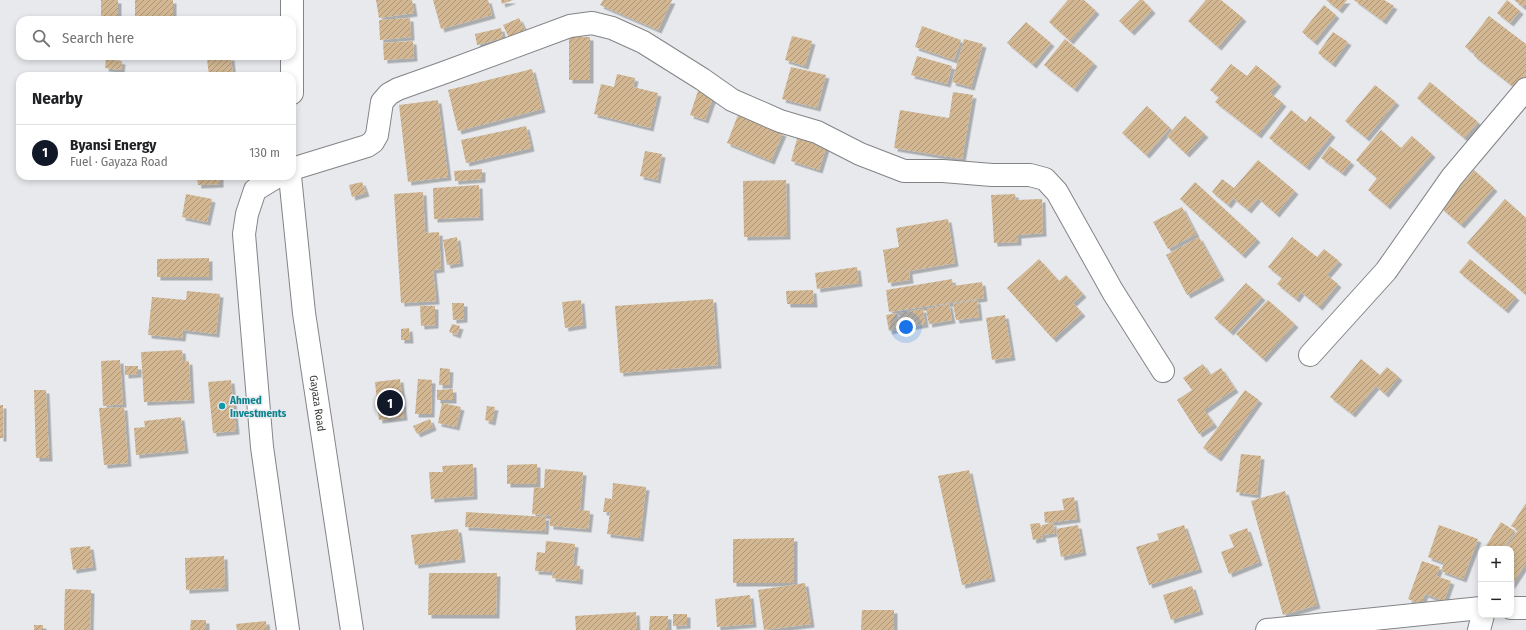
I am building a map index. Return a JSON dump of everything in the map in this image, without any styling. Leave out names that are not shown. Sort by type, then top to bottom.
[{"type":"street","points":[[292,0],[292,16]]},
{"type":"street","points":[[296,168],[367,146],[373,142],[377,135],[382,102],[389,94],[398,89],[570,26],[592,23],[612,28],[643,42],[702,79],[732,100],[780,121],[817,132],[860,154],[904,171],[943,171],[992,175],[1030,175],[1045,179],[1057,192],[1113,292],[1163,371]]},
{"type":"street","points":[[293,60],[293,72]]},
{"type":"street","points":[[1310,355],[1386,271],[1452,177],[1526,89]]},
{"type":"street","points":[[271,180],[255,190],[246,214],[244,234],[262,447],[288,630]]},
{"type":"street","name":"Gayaza Road","points":[[290,180],[304,313],[352,630]]},
{"type":"street","points":[[1268,630],[1305,628],[1478,608]]},
{"type":"street","points":[[1514,608],[1526,608]]},
{"type":"street","points":[[1479,630],[1482,618]]},
{"type":"building","points":[[101,0],[118,0],[118,16],[101,16]]},
{"type":"building","points":[[135,0],[173,0],[173,16],[135,16]]},
{"type":"building","points":[[376,0],[412,0],[414,13],[379,18]]},
{"type":"building","points":[[433,0],[488,0],[492,15],[441,29]]},
{"type":"building","points":[[501,0],[513,0],[502,4]]},
{"type":"building","points":[[603,0],[672,0],[658,30],[600,5]]},
{"type":"building","points":[[1068,0],[1084,0],[1096,11],[1070,41],[1049,22]]},
{"type":"building","points":[[1140,0],[1143,0],[1152,10],[1131,32],[1119,21]]},
{"type":"building","points":[[1206,0],[1221,0],[1243,18],[1218,47],[1188,21]]},
{"type":"building","points":[[1326,0],[1347,0],[1339,10]]},
{"type":"building","points":[[1354,0],[1384,0],[1394,6],[1383,21]]},
{"type":"building","points":[[1507,0],[1520,11],[1510,23],[1497,13]]},
{"type":"building","points":[[1514,0],[1526,0],[1526,3],[1523,7]]},
{"type":"building","points":[[1324,5],[1336,15],[1314,42],[1302,32]]},
{"type":"building","points":[[1489,16],[1526,44],[1526,74],[1515,88],[1474,56],[1475,54],[1465,47]]},
{"type":"building","points":[[410,18],[411,37],[380,40],[379,20]]},
{"type":"building","points":[[519,18],[525,30],[509,38],[503,25]]},
{"type":"building","points":[[1026,22],[1051,43],[1033,65],[1007,43]]},
{"type":"building","points":[[922,26],[961,40],[954,60],[915,47]]},
{"type":"building","points":[[501,28],[503,38],[477,45],[475,34]]},
{"type":"building","points":[[1333,32],[1348,42],[1332,64],[1318,53]]},
{"type":"building","points":[[792,36],[812,41],[805,66],[785,60]]},
{"type":"building","points":[[569,37],[590,37],[590,80],[569,80]]},
{"type":"building","points":[[964,39],[983,44],[971,87],[952,82]]},
{"type":"building","points":[[1065,39],[1094,63],[1074,89],[1044,65]]},
{"type":"building","points":[[413,41],[414,58],[384,60],[383,43]]},
{"type":"building","points":[[917,56],[952,66],[947,84],[911,75]]},
{"type":"building","points":[[106,60],[122,61],[121,70],[105,68]]},
{"type":"building","points":[[207,60],[231,60],[233,72],[209,72]]},
{"type":"building","points":[[1231,64],[1247,76],[1256,65],[1278,83],[1270,93],[1283,103],[1258,135],[1215,102],[1219,97],[1210,90]]},
{"type":"building","points":[[791,67],[826,75],[817,108],[782,99]]},
{"type":"building","points":[[532,69],[542,109],[458,131],[448,90]]},
{"type":"building","points":[[617,74],[635,78],[633,87],[658,93],[650,128],[594,114],[601,84],[614,87]]},
{"type":"building","points":[[1430,82],[1478,122],[1464,138],[1417,98]]},
{"type":"building","points":[[1375,85],[1396,102],[1366,138],[1345,121]]},
{"type":"building","points":[[698,91],[713,97],[705,120],[690,115]]},
{"type":"building","points":[[953,92],[973,95],[962,159],[894,148],[900,110],[949,118]]},
{"type":"building","points":[[438,100],[448,177],[408,182],[399,105]]},
{"type":"building","points":[[1147,106],[1170,128],[1146,155],[1122,133]]},
{"type":"building","points":[[1291,110],[1306,122],[1310,116],[1332,134],[1306,167],[1269,138]]},
{"type":"building","points":[[738,115],[783,133],[771,161],[727,143]]},
{"type":"building","points":[[1185,116],[1205,134],[1186,154],[1167,136]]},
{"type":"building","points":[[526,126],[531,148],[466,163],[461,140]]},
{"type":"building","points":[[1381,130],[1401,148],[1412,136],[1432,154],[1387,206],[1368,190],[1377,178],[1356,160]]},
{"type":"building","points":[[798,135],[827,144],[819,170],[791,161]]},
{"type":"building","points":[[1330,146],[1351,162],[1342,173],[1321,158]]},
{"type":"building","points":[[645,151],[662,154],[657,180],[640,176]]},
{"type":"building","points":[[1258,160],[1295,191],[1276,214],[1258,198],[1248,210],[1233,198],[1228,205],[1212,192],[1222,179],[1234,188]]},
{"type":"building","points":[[482,169],[482,179],[455,181],[454,171]]},
{"type":"building","points":[[1474,170],[1494,188],[1461,225],[1441,208]]},
{"type":"building","points":[[197,180],[220,180],[220,184],[198,185]]},
{"type":"building","points":[[786,180],[787,236],[744,237],[743,181]]},
{"type":"building","points":[[362,182],[366,193],[352,197],[349,185]]},
{"type":"building","points":[[1195,182],[1257,239],[1242,255],[1180,199]]},
{"type":"building","points":[[479,185],[480,217],[434,219],[433,188]]},
{"type":"building","points":[[423,192],[425,233],[439,232],[441,269],[433,270],[436,301],[401,303],[394,194]]},
{"type":"building","points":[[186,194],[212,199],[207,222],[182,217]]},
{"type":"building","points":[[1015,194],[1016,200],[1042,199],[1043,233],[1018,235],[1018,242],[994,243],[991,195]]},
{"type":"building","points":[[1505,199],[1526,218],[1526,295],[1467,243]]},
{"type":"building","points":[[1182,207],[1196,234],[1168,249],[1153,222]]},
{"type":"building","points":[[948,219],[955,263],[909,271],[910,280],[888,283],[883,250],[899,247],[896,228]]},
{"type":"building","points":[[457,237],[460,263],[447,265],[443,240]]},
{"type":"building","points":[[1199,237],[1221,277],[1187,295],[1166,255]]},
{"type":"building","points":[[1292,237],[1317,257],[1324,249],[1339,261],[1327,275],[1338,284],[1319,307],[1301,292],[1296,299],[1277,284],[1282,278],[1268,267]]},
{"type":"building","points":[[209,258],[209,277],[157,277],[157,259]]},
{"type":"building","points":[[1039,259],[1059,281],[1066,275],[1083,294],[1073,303],[1082,313],[1053,339],[1007,288]]},
{"type":"building","points":[[1470,259],[1516,297],[1505,310],[1459,272]]},
{"type":"building","points":[[857,267],[859,283],[817,289],[815,273]]},
{"type":"building","points":[[952,279],[953,286],[982,282],[984,298],[889,312],[886,290]]},
{"type":"building","points":[[1246,283],[1262,297],[1230,332],[1214,318]]},
{"type":"building","points":[[813,290],[814,304],[787,304],[786,291]]},
{"type":"building","points":[[187,291],[220,294],[216,334],[183,330],[182,338],[148,335],[152,297],[186,300]]},
{"type":"building","points":[[713,299],[718,365],[620,373],[615,306]]},
{"type":"building","points":[[581,300],[583,325],[565,328],[562,302]]},
{"type":"building","points":[[977,300],[979,317],[956,320],[953,304]]},
{"type":"building","points":[[1268,300],[1295,324],[1263,359],[1236,334]]},
{"type":"building","points":[[452,303],[464,303],[464,319],[453,320]]},
{"type":"building","points":[[949,304],[952,320],[929,324],[926,309]]},
{"type":"building","points":[[420,306],[435,306],[435,325],[421,326]]},
{"type":"building","points":[[923,309],[925,324],[902,328],[899,313]]},
{"type":"building","points":[[897,313],[901,328],[889,331],[886,315]]},
{"type":"building","points":[[1005,315],[1012,357],[992,360],[986,318]]},
{"type":"building","points":[[452,324],[460,326],[457,335],[449,332]]},
{"type":"building","points":[[409,328],[410,340],[401,340],[401,329]]},
{"type":"building","points":[[182,350],[183,362],[189,361],[191,400],[144,402],[141,352]]},
{"type":"building","points":[[1361,359],[1380,375],[1387,367],[1399,377],[1385,394],[1376,386],[1352,414],[1330,397]]},
{"type":"building","points":[[120,360],[123,404],[103,406],[101,361]]},
{"type":"building","points":[[1203,364],[1210,375],[1221,368],[1235,389],[1204,410],[1214,424],[1199,434],[1177,400],[1192,390],[1183,378]]},
{"type":"building","points":[[125,366],[138,366],[138,374],[125,375]]},
{"type":"building","points":[[440,368],[450,369],[449,385],[439,385]]},
{"type":"building","points":[[400,379],[404,417],[379,420],[375,382]]},
{"type":"building","points":[[418,379],[432,380],[431,414],[415,414]]},
{"type":"building","name":"Ahmed Investments","points":[[231,380],[236,431],[213,433],[208,382]]},
{"type":"building","points":[[453,389],[453,400],[437,400],[437,390]]},
{"type":"building","points":[[34,390],[46,390],[49,458],[36,458]]},
{"type":"building","points":[[1245,390],[1259,400],[1218,458],[1203,448]]},
{"type":"building","points":[[442,403],[461,407],[456,427],[438,423]]},
{"type":"building","points":[[0,405],[3,405],[3,438],[0,438]]},
{"type":"building","points":[[487,406],[495,407],[492,422],[485,420]]},
{"type":"building","points":[[124,407],[128,463],[104,465],[99,408]]},
{"type":"building","points":[[181,417],[185,450],[136,455],[134,428],[145,427],[144,421]]},
{"type":"building","points":[[430,419],[433,427],[417,434],[413,426]]},
{"type":"building","points":[[1241,454],[1261,456],[1257,495],[1236,492]]},
{"type":"building","points":[[473,464],[474,496],[431,499],[429,472],[443,472],[442,466]]},
{"type":"building","points":[[537,464],[537,484],[507,484],[507,465]]},
{"type":"building","points":[[545,469],[583,472],[580,510],[590,511],[588,529],[550,526],[550,516],[532,514],[534,487],[544,488]]},
{"type":"building","points":[[969,470],[992,578],[962,585],[938,476]]},
{"type":"building","points":[[613,483],[646,487],[640,538],[607,534],[610,512],[603,512],[605,498],[612,499]]},
{"type":"building","points":[[1285,491],[1317,605],[1283,615],[1251,501]]},
{"type":"building","points":[[1074,497],[1077,519],[1045,523],[1044,512],[1064,510],[1062,499]]},
{"type":"building","points":[[1526,503],[1526,563],[1514,581],[1514,546],[1507,546],[1518,530],[1511,526]]},
{"type":"building","points":[[466,512],[546,517],[545,531],[465,527]]},
{"type":"building","points":[[1501,522],[1515,531],[1505,546],[1486,546]]},
{"type":"building","points":[[1040,523],[1042,533],[1042,525],[1053,523],[1055,533],[1042,535],[1043,538],[1033,540],[1030,524]]},
{"type":"building","points":[[1078,525],[1083,552],[1061,557],[1056,529]]},
{"type":"building","points":[[1184,525],[1199,569],[1149,585],[1136,547],[1159,540],[1157,534]]},
{"type":"building","points":[[1439,525],[1478,539],[1463,579],[1441,571],[1444,563],[1428,557]]},
{"type":"building","points":[[1247,528],[1259,562],[1229,574],[1221,552],[1234,547],[1229,535]]},
{"type":"building","points":[[458,529],[462,559],[415,565],[411,535]]},
{"type":"building","points":[[794,538],[794,583],[733,583],[733,539]]},
{"type":"building","points":[[546,541],[575,544],[573,565],[580,566],[579,581],[552,578],[553,572],[535,571],[537,552],[545,553]]},
{"type":"building","points":[[90,546],[93,567],[73,570],[70,548]]},
{"type":"building","points":[[224,556],[225,588],[186,590],[185,558]]},
{"type":"building","points":[[1422,561],[1440,567],[1436,576],[1451,581],[1444,601],[1425,594],[1421,604],[1408,599]]},
{"type":"building","points":[[429,573],[497,573],[496,615],[428,615]]},
{"type":"building","points":[[805,583],[811,624],[764,630],[758,590]]},
{"type":"building","points":[[1192,586],[1200,611],[1171,620],[1163,595]]},
{"type":"building","points":[[65,589],[91,590],[90,630],[64,630]]},
{"type":"building","points":[[750,595],[753,624],[717,627],[715,599]]},
{"type":"building","points":[[862,610],[894,610],[894,630],[861,630]]},
{"type":"building","points":[[636,612],[637,630],[576,630],[575,616]]},
{"type":"building","points":[[673,614],[687,614],[687,625],[673,626]]},
{"type":"building","points":[[650,616],[668,616],[668,630],[649,630]]},
{"type":"building","points":[[191,620],[206,620],[206,630],[190,630]]},
{"type":"building","points":[[266,621],[267,630],[237,630],[236,624]]},
{"type":"building","points":[[34,625],[43,625],[43,630],[34,630]]},
{"type":"place","name":"Byansi Energy","points":[[390,403]]},
{"type":"place","name":"Ahmed Investments","points":[[222,406]]}]
